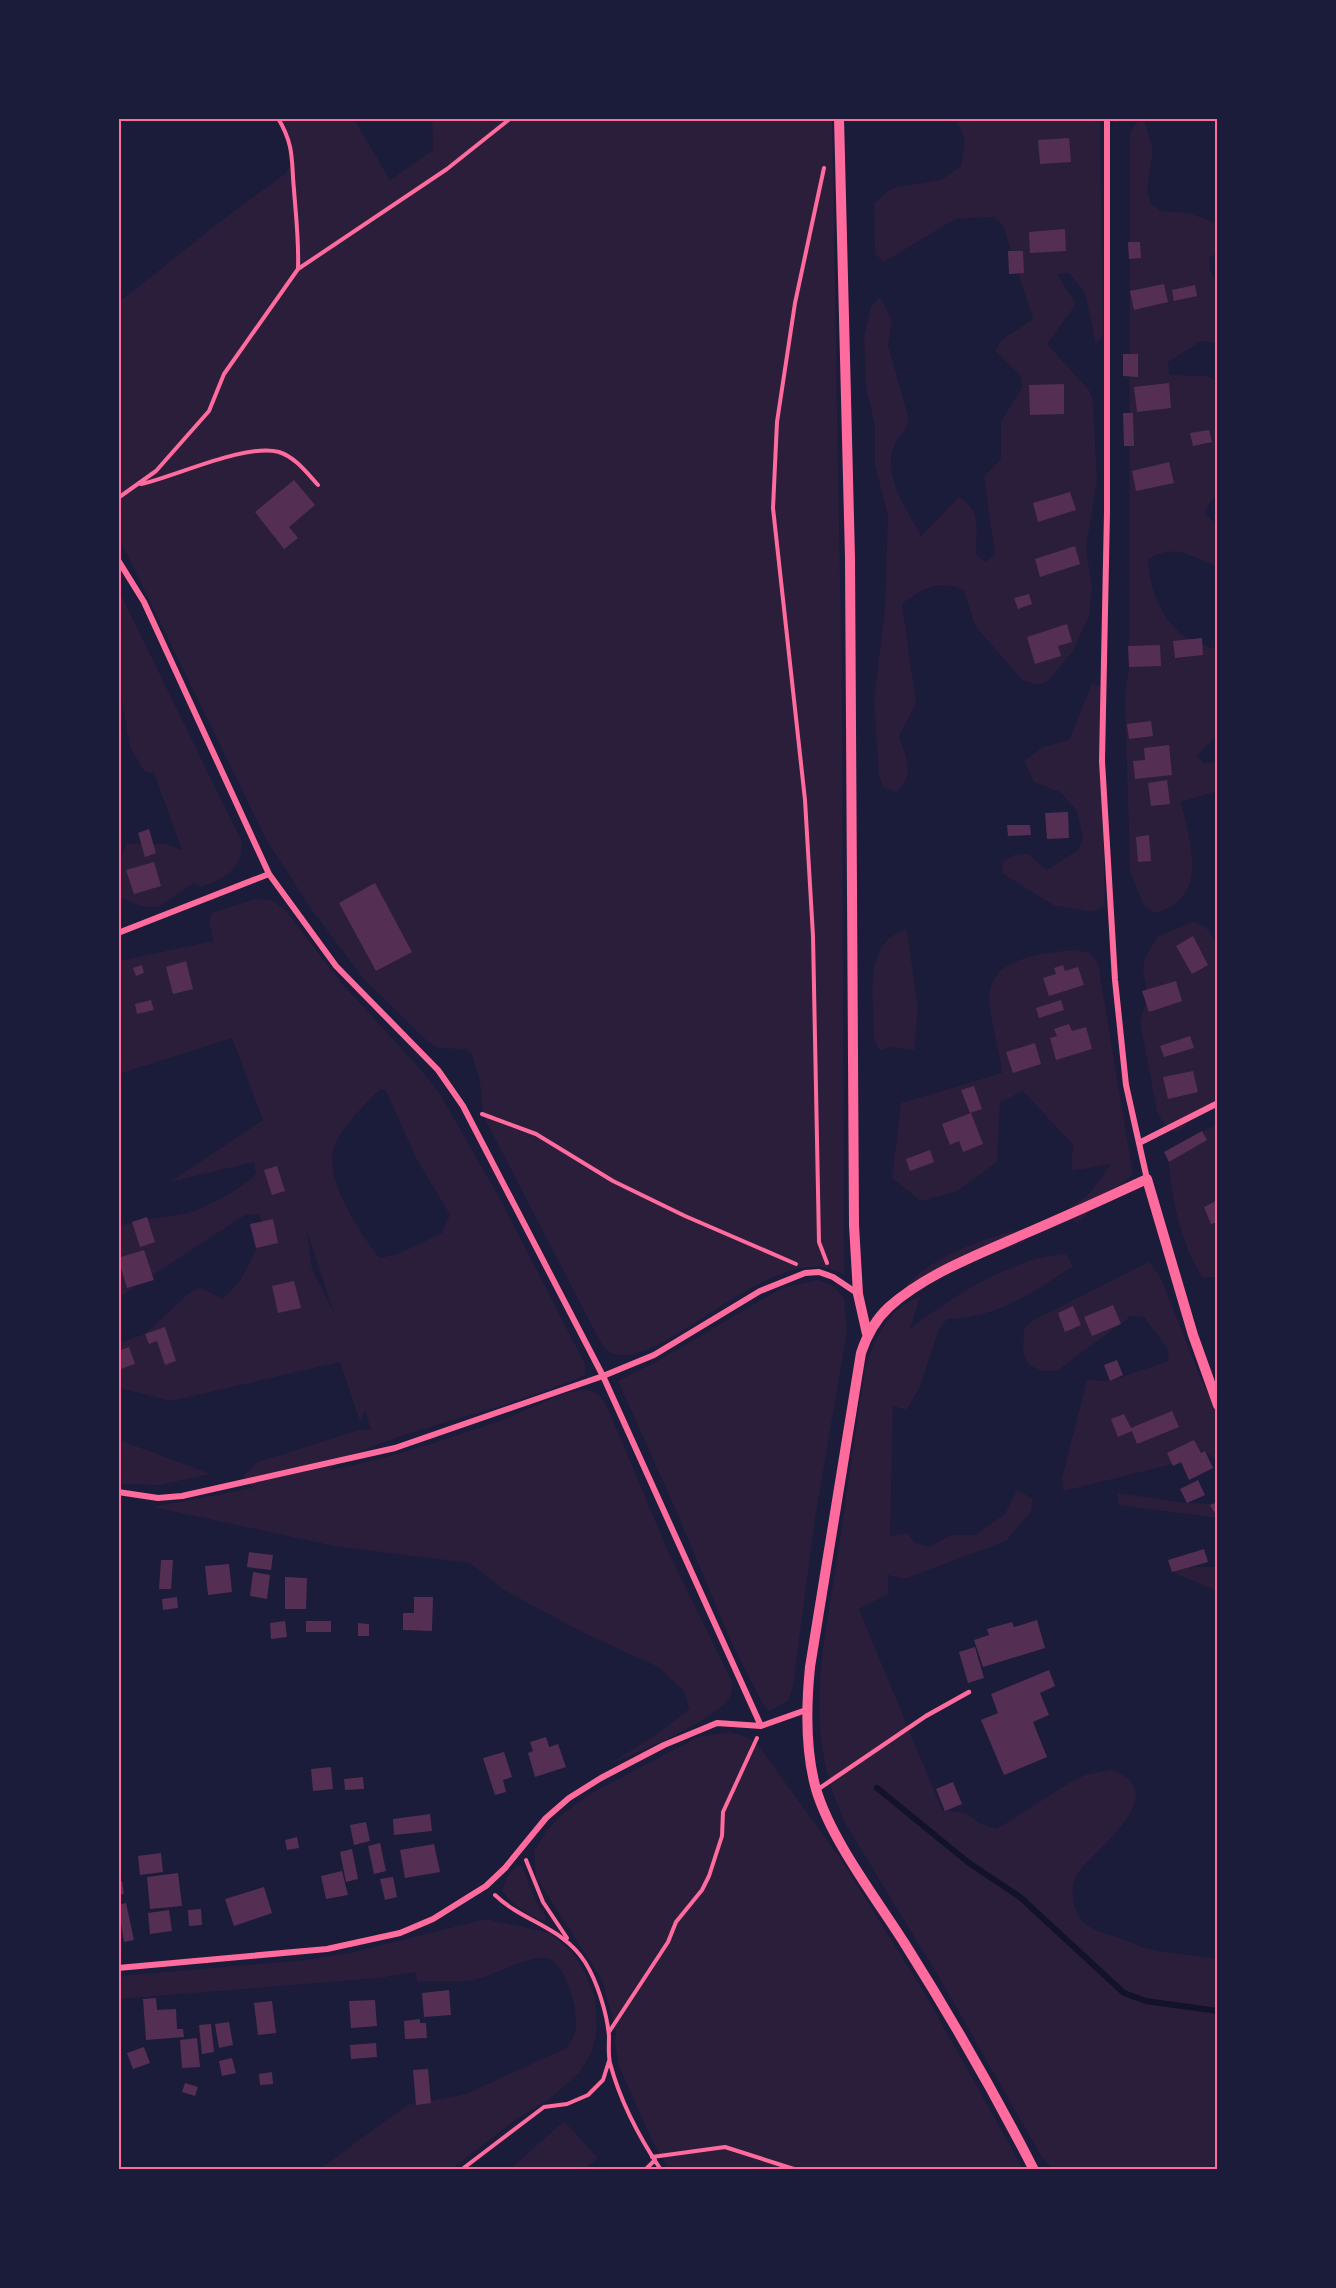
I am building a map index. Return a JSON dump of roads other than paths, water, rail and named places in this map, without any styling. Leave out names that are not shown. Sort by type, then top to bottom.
[{"type":"street","points":[[838,118],[850,558],[854,1225],[858,1294],[867,1334]]},
{"type":"street","points":[[1107,118],[1107,477],[1102,761],[1114,980],[1126,1085],[1147,1179],[1207,1380],[1218,1405]]},
{"type":"street","points":[[118,560],[144,602],[269,874],[336,966],[431,1062],[463,1106],[603,1376],[761,1726]]},
{"type":"street","points":[[118,933],[269,874]]},
{"type":"street","points":[[1139,1143],[1218,1103]]},
{"type":"street","points":[[1034,2169],[957,2027],[835,1833],[816,1790],[810,1761],[806,1710],[815,1621],[856,1374],[867,1334],[888,1308],[933,1277],[1147,1179]]},
{"type":"street","points":[[118,1492],[158,1498],[182,1496],[395,1448],[603,1376],[654,1355],[760,1291],[805,1273],[819,1272],[832,1277],[858,1294]]},
{"type":"street","points":[[118,1968],[257,1957],[365,1942],[400,1933],[433,1919],[486,1886],[546,1818],[569,1798],[664,1745],[717,1723],[761,1726],[806,1710]]},
{"type":"lane","points":[[816,1790],[926,1716],[969,1692]]},
{"type":"waterway","points":[[877,1788],[969,1863],[1020,1897],[1124,1993],[1146,2001],[1218,2011]]}]
